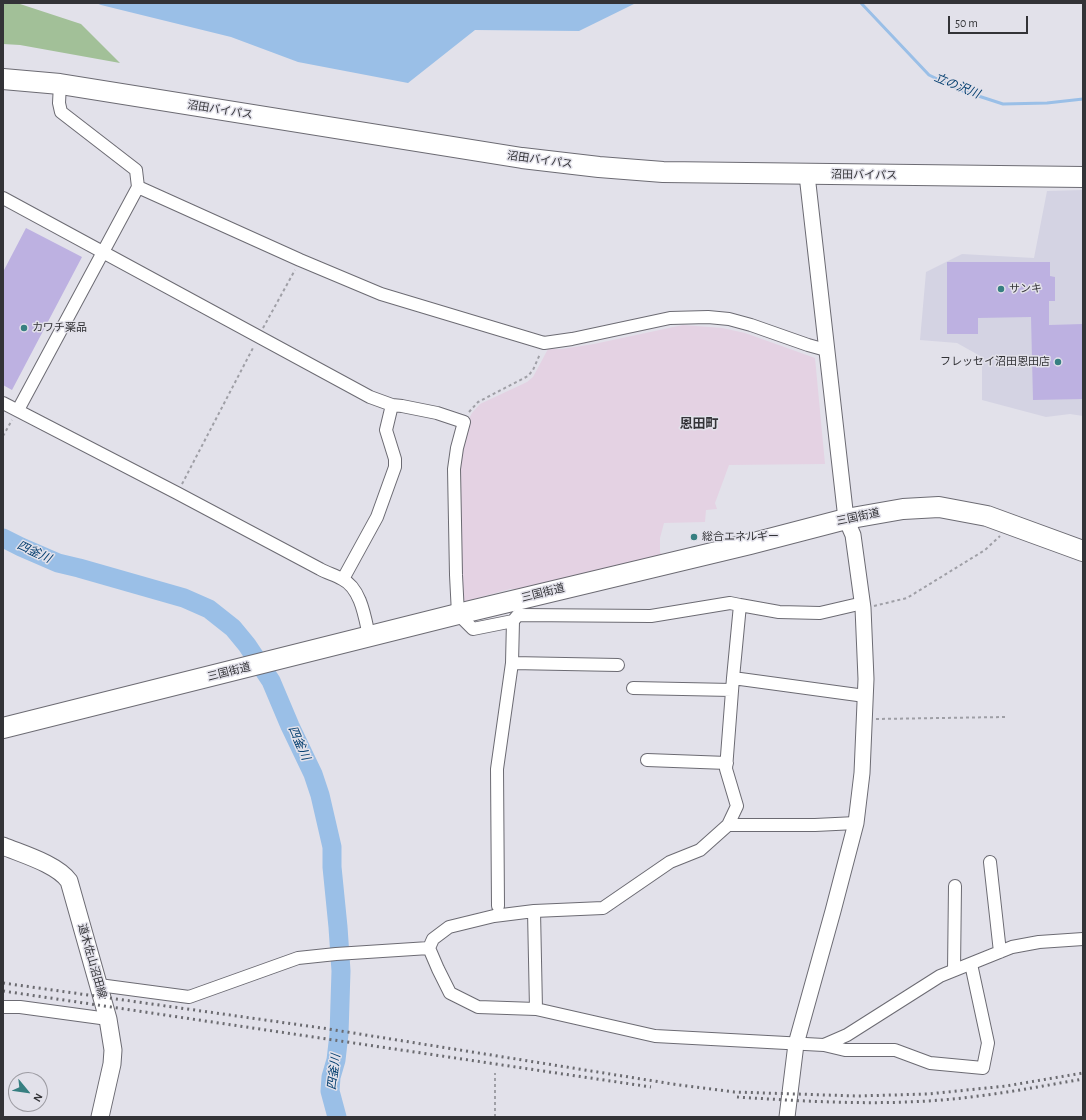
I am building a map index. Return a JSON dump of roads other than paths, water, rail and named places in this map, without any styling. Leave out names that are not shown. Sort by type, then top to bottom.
[{"type":"highway","name":"沼田バイパス","points":[[3,79],[60,84],[522,158],[592,166],[663,172],[807,175],[1083,176]]},
{"type":"highway","name":"三国街道","points":[[3,728],[458,614],[743,546],[846,519],[903,509],[924,507],[947,508],[987,516],[1083,551]]},
{"type":"main road","name":"道木佐山沼田線","points":[[3,846],[54,868],[64,874],[69,881],[108,1019],[113,1050],[112,1064],[100,1117]]},
{"type":"street","points":[[18,410],[138,187],[136,170],[61,112],[60,84]]},
{"type":"street","points":[[787,1117],[796,1044],[856,823],[862,773],[866,679],[863,606],[853,535],[846,519],[807,175]]},
{"type":"street","points":[[138,187],[300,260],[381,294],[544,343],[572,339],[670,318],[708,317],[751,325],[826,350]]},
{"type":"street","points":[[3,198],[370,397],[392,406],[402,406],[437,413],[464,422],[457,448],[454,469],[458,614],[473,629],[513,621]]},
{"type":"street","points":[[3,403],[320,569],[343,579],[351,585],[360,601],[369,636]]},
{"type":"street","points":[[343,579],[377,517],[395,467],[395,459],[386,430],[392,406]]},
{"type":"street","points":[[498,906],[497,769],[512,663],[513,621],[518,615],[651,616],[730,603],[779,612],[820,613],[863,606]]},
{"type":"street","points":[[740,605],[726,769],[737,806],[728,825],[700,850],[670,862],[603,908],[534,911],[494,916],[448,927],[433,939],[429,948],[450,993],[478,1008],[536,1009],[655,1036],[824,1045],[845,1050],[895,1050],[930,1063],[983,1068],[988,1043],[971,964]]},
{"type":"street","points":[[512,663],[618,665]]},
{"type":"street","points":[[633,688],[733,684],[865,696]]},
{"type":"street","points":[[647,760],[727,763]]},
{"type":"street","points":[[728,825],[814,825],[856,823]]},
{"type":"street","points":[[990,862],[1000,952]]},
{"type":"street","points":[[954,886],[954,970]]},
{"type":"street","points":[[534,911],[536,1009]]},
{"type":"street","points":[[824,1045],[847,1035],[940,976],[954,970],[1012,947],[1039,942],[1083,939]]},
{"type":"street","points":[[99,985],[189,997],[298,958],[429,948]]},
{"type":"street","points":[[3,1007],[20,1007],[108,1019]]},
{"type":"water","points":[[96,3],[636,3],[579,31],[475,30],[408,83],[298,62],[231,37]]},
{"type":"waterway","name":"立の沢川","points":[[861,3],[929,75],[960,90],[1003,104],[1047,103],[1083,99]]},
{"type":"waterway","name":"四釜川","points":[[3,538],[58,563],[184,598],[209,609],[233,628],[247,645],[271,681],[290,726],[313,774],[320,795],[332,847],[332,867],[341,971],[339,1034],[330,1091],[337,1117]]},
{"type":"railway","points":[[3,983],[322,1028],[679,1085],[734,1092],[857,1096],[928,1094],[1006,1086],[1083,1073]]},
{"type":"railway","points":[[3,991],[651,1087]]},
{"type":"railway","points":[[737,1097],[856,1103],[947,1100],[1083,1079]]},
{"type":"place","name":"サンキ","points":[[1001,289]]},
{"type":"place","name":"カワチ薬品","points":[[24,328]]},
{"type":"place","name":"フレッセイ沼田恩田店","points":[[1058,362]]},
{"type":"place","name":"総合エネルギー","points":[[694,537]]},
{"type":"district","name":"恩田町","points":[[699,424]]}]
